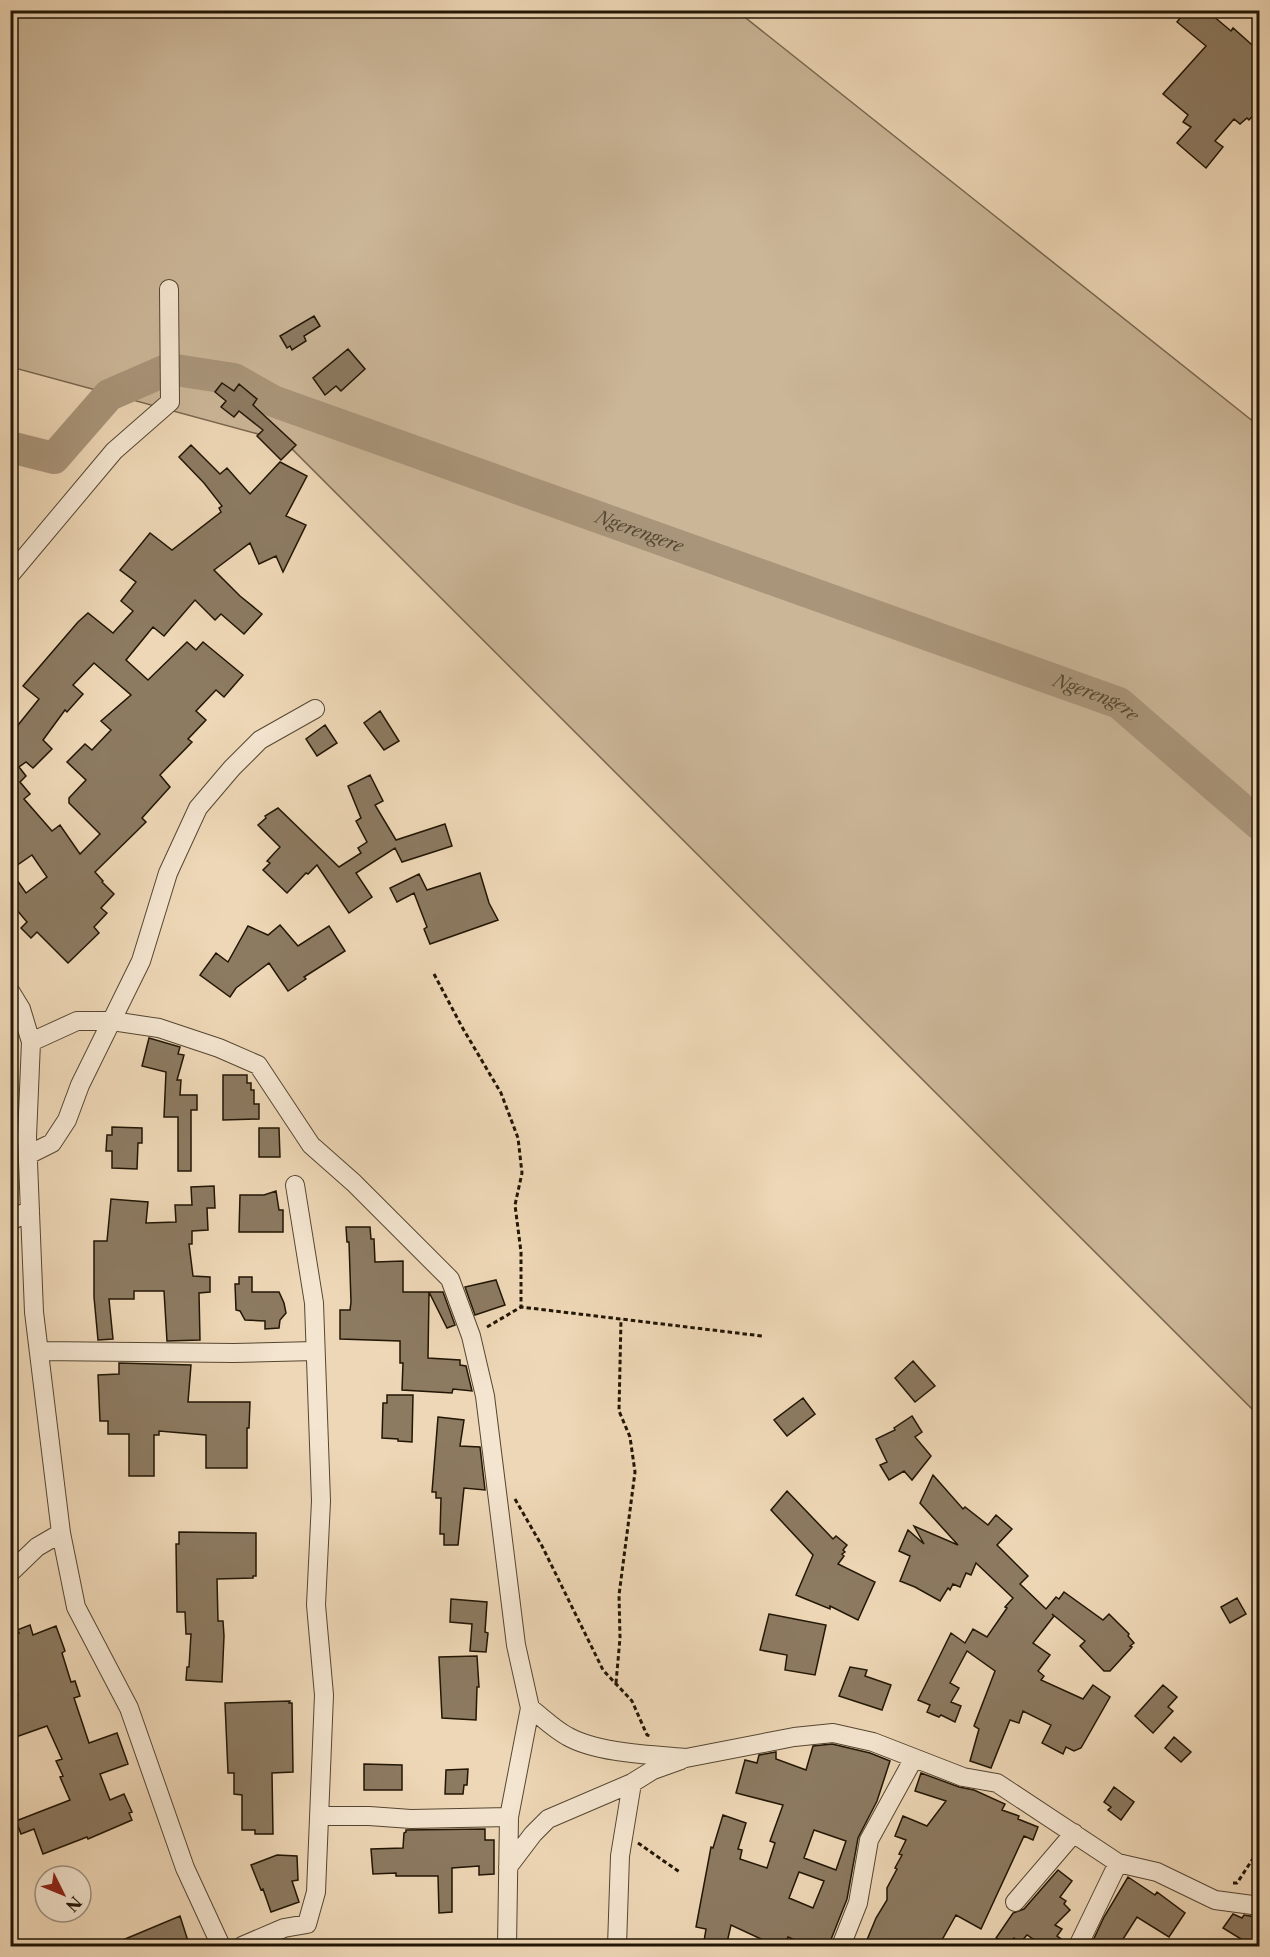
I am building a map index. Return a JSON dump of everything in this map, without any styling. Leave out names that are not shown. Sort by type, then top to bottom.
[{"type":"street","points":[[12,574],[114,451],[170,402],[169,289]]},
{"type":"street","points":[[22,1143],[52,1143],[61,1132],[80,1085],[141,961],[168,873],[198,808],[232,768],[260,740],[315,710]]},
{"type":"street","points":[[10,991],[21,1009],[31,1041],[22,1143],[30,1209],[34,1312],[61,1533],[76,1607],[129,1708],[185,1868],[221,1947]]},
{"type":"street","points":[[31,1041],[77,1021],[112,1021],[159,1028],[219,1048],[258,1065],[311,1145],[354,1183],[450,1279],[471,1336],[486,1396],[516,1645],[530,1708],[509,1817],[507,1947]]},
{"type":"street","points":[[242,1947],[284,1928],[308,1924],[316,1893],[324,1695],[316,1605],[321,1501],[314,1303],[295,1185]]},
{"type":"street","points":[[10,1222],[30,1209]]},
{"type":"street","points":[[39,1351],[234,1353],[315,1351]]},
{"type":"street","points":[[10,1573],[37,1547],[61,1533]]},
{"type":"street","points":[[530,1708],[568,1737],[607,1750],[686,1758]]},
{"type":"street","points":[[508,1867],[533,1834],[548,1819],[632,1783],[653,1770],[686,1758],[832,1732],[873,1742],[963,1777],[997,1783],[1118,1863],[1157,1872],[1215,1900],[1260,1906]]},
{"type":"street","points":[[841,1947],[858,1904],[869,1840],[914,1758]]},
{"type":"street","points":[[617,1947],[620,1856],[632,1783]]},
{"type":"street","points":[[319,1816],[411,1819],[509,1817]]},
{"type":"street","points":[[1015,1902],[1074,1833]]},
{"type":"street","points":[[1078,1947],[1118,1863]]},
{"type":"path","points":[[434,974],[501,1093],[518,1138],[522,1173],[515,1206],[520,1252],[521,1307]]},
{"type":"path","points":[[471,1336],[521,1307],[762,1336]]},
{"type":"path","points":[[616,1683],[620,1638],[619,1595],[635,1473],[630,1437],[619,1412],[621,1318]]},
{"type":"path","points":[[513,1496],[542,1546],[603,1670],[632,1701],[647,1735],[657,1738]]},
{"type":"path","points":[[1225,1883],[1237,1883],[1260,1848]]},
{"type":"shaded area","points":[[10,11],[737,11],[1259,426],[1259,1416],[284,441],[11,367]]},
{"type":"building","points":[[1186,10],[1206,10],[1231,31],[1233,28],[1260,52],[1260,108],[1249,120],[1247,118],[1240,124],[1234,119],[1215,141],[1223,147],[1206,168],[1177,143],[1191,127],[1183,122],[1188,115],[1163,94],[1206,46],[1177,22]]},
{"type":"building","points":[[314,316],[320,326],[304,336],[306,341],[292,350],[290,346],[287,348],[280,336]]},
{"type":"building","points":[[348,349],[365,369],[341,391],[336,386],[325,395],[313,378]]},
{"type":"building","points":[[222,383],[234,391],[239,384],[257,399],[253,405],[296,445],[281,460],[257,436],[263,430],[239,411],[234,417],[221,407],[226,401],[215,392]]},
{"type":"building","points":[[191,445],[220,474],[227,468],[250,494],[280,462],[307,476],[286,516],[306,525],[283,572],[276,556],[259,564],[250,543],[214,570],[262,614],[244,634],[221,614],[215,620],[195,600],[164,636],[153,627],[126,660],[148,680],[187,642],[196,650],[203,642],[243,675],[224,697],[216,690],[196,711],[206,720],[188,739],[192,742],[160,775],[170,787],[142,818],[146,822],[95,872],[114,894],[101,908],[107,913],[94,927],[99,933],[68,963],[37,932],[31,938],[21,928],[27,922],[10,902],[10,870],[10,735],[39,699],[23,686],[88,613],[113,633],[133,611],[121,601],[136,582],[120,570],[150,533],[172,550],[221,512],[219,508],[222,506],[179,457]],"holes":[[[94,663],[131,695],[101,721],[111,730],[92,750],[85,744],[67,762],[86,780],[69,798],[69,803],[100,834],[80,854],[60,825],[52,831],[24,799],[30,794],[20,782],[26,776],[19,767],[26,762],[33,768],[52,749],[43,740],[65,710],[67,712],[83,694],[73,685]],[[32,855],[47,877],[26,893],[10,870]]]},
{"type":"building","points":[[380,711],[399,741],[384,750],[364,723]]},
{"type":"building","points":[[325,725],[337,743],[317,756],[306,739]]},
{"type":"building","points":[[370,775],[383,801],[375,805],[396,840],[445,824],[452,846],[402,862],[395,848],[356,873],[372,897],[349,913],[317,865],[287,893],[263,870],[270,863],[267,861],[280,847],[258,825],[266,818],[265,816],[278,808],[339,867],[361,853],[358,848],[367,842],[356,821],[361,818],[348,786]]},
{"type":"building","points":[[480,873],[489,903],[498,920],[430,944],[424,929],[427,927],[414,893],[397,902],[390,888],[419,874],[427,890]]},
{"type":"building","points":[[280,925],[298,946],[329,926],[345,951],[304,977],[306,979],[288,991],[269,963],[236,988],[230,997],[200,975],[216,953],[228,962],[248,926],[268,935]]},
{"type":"building","points":[[149,1038],[180,1047],[178,1054],[184,1055],[177,1080],[181,1080],[180,1095],[197,1095],[197,1110],[191,1110],[191,1171],[178,1171],[178,1117],[164,1117],[166,1072],[142,1066]]},
{"type":"building","points":[[223,1075],[247,1075],[247,1083],[251,1083],[251,1090],[254,1090],[254,1104],[259,1104],[259,1119],[223,1120]]},
{"type":"building","points":[[112,1127],[142,1128],[142,1143],[138,1143],[137,1169],[112,1168],[112,1151],[106,1151],[107,1135],[112,1135]]},
{"type":"building","points":[[259,1128],[279,1128],[280,1157],[259,1157]]},
{"type":"building","points":[[214,1186],[215,1208],[207,1208],[208,1230],[192,1231],[192,1244],[189,1244],[193,1276],[210,1277],[210,1292],[199,1293],[200,1340],[167,1341],[164,1291],[134,1291],[134,1299],[109,1299],[113,1339],[98,1340],[94,1297],[94,1241],[107,1241],[111,1199],[148,1202],[146,1223],[176,1222],[175,1205],[192,1205],[191,1187]]},
{"type":"building","points":[[276,1191],[279,1210],[283,1210],[283,1232],[239,1232],[240,1195],[264,1195]]},
{"type":"building","points":[[346,1227],[370,1227],[371,1239],[374,1239],[375,1262],[403,1261],[403,1292],[429,1292],[428,1358],[460,1360],[460,1365],[466,1366],[472,1391],[453,1389],[452,1393],[402,1390],[403,1363],[400,1363],[400,1341],[340,1339],[340,1310],[350,1310],[351,1302],[349,1242],[347,1242]]},
{"type":"building","points":[[239,1277],[252,1277],[252,1292],[279,1292],[286,1313],[280,1320],[279,1328],[265,1329],[265,1321],[245,1320],[240,1311],[236,1310],[235,1284],[239,1284]]},
{"type":"building","points":[[496,1280],[505,1305],[475,1315],[465,1287]]},
{"type":"building","points":[[429,1292],[443,1292],[455,1325],[447,1328]]},
{"type":"building","points":[[913,1361],[935,1386],[915,1402],[895,1378]]},
{"type":"building","points":[[119,1363],[191,1365],[188,1402],[250,1402],[249,1428],[247,1428],[247,1468],[206,1468],[206,1435],[159,1431],[159,1435],[154,1435],[154,1476],[129,1476],[129,1434],[108,1434],[108,1421],[100,1421],[98,1375],[119,1374]]},
{"type":"building","points":[[387,1395],[413,1395],[412,1442],[382,1438],[383,1403],[387,1403]]},
{"type":"building","points":[[803,1398],[815,1414],[787,1436],[774,1420]]},
{"type":"building","points":[[912,1416],[922,1432],[915,1437],[931,1456],[912,1480],[904,1471],[889,1480],[880,1465],[887,1462],[876,1439],[895,1430],[894,1428]]},
{"type":"building","points":[[438,1417],[464,1420],[460,1446],[480,1447],[485,1490],[464,1488],[458,1545],[444,1545],[444,1534],[440,1534],[441,1498],[436,1498],[436,1492],[432,1492]]},
{"type":"building","points":[[933,1475],[963,1509],[965,1507],[988,1525],[996,1515],[1012,1529],[997,1545],[1028,1576],[1020,1584],[1046,1609],[1056,1597],[1059,1599],[1064,1592],[1103,1620],[1109,1614],[1129,1634],[1128,1636],[1134,1643],[1110,1671],[1104,1671],[1080,1646],[1085,1641],[1052,1614],[1054,1616],[1033,1643],[1050,1655],[1038,1671],[1044,1676],[1041,1680],[1083,1699],[1093,1685],[1110,1697],[1081,1748],[1074,1751],[1066,1747],[1063,1754],[1042,1743],[1051,1725],[1023,1711],[1019,1723],[1010,1720],[991,1768],[970,1761],[979,1729],[974,1726],[995,1671],[967,1651],[950,1683],[959,1688],[951,1702],[961,1706],[955,1722],[941,1715],[939,1717],[927,1712],[930,1705],[918,1700],[951,1633],[965,1643],[973,1629],[987,1637],[1013,1598],[976,1563],[971,1575],[966,1573],[960,1587],[953,1584],[940,1601],[900,1581],[910,1556],[899,1551],[908,1530],[924,1544],[914,1526],[958,1545],[920,1503]]},
{"type":"building","points":[[787,1491],[833,1539],[836,1536],[847,1545],[843,1550],[844,1556],[838,1564],[875,1582],[858,1620],[830,1606],[830,1609],[796,1595],[813,1555],[771,1510]]},
{"type":"building","points":[[179,1532],[256,1533],[256,1576],[217,1579],[218,1621],[223,1621],[224,1636],[222,1682],[186,1680],[191,1634],[186,1634],[185,1612],[177,1612],[176,1544],[179,1544]]},
{"type":"building","points":[[1237,1598],[1246,1614],[1230,1623],[1221,1607]]},
{"type":"building","points":[[451,1599],[487,1602],[486,1652],[470,1651],[472,1624],[450,1622]]},
{"type":"building","points":[[769,1614],[826,1625],[815,1675],[785,1670],[787,1655],[760,1650]]},
{"type":"building","points":[[30,1625],[33,1635],[56,1626],[65,1651],[62,1653],[71,1682],[75,1681],[80,1696],[74,1698],[89,1743],[117,1733],[128,1764],[100,1774],[110,1800],[124,1794],[132,1812],[129,1813],[132,1820],[88,1839],[87,1837],[43,1854],[34,1829],[21,1834],[16,1821],[70,1800],[56,1761],[62,1759],[47,1726],[13,1738],[10,1728],[10,1698],[18,1696],[10,1675],[17,1672],[10,1653],[10,1636],[19,1633],[17,1630]]},
{"type":"building","points":[[477,1656],[479,1687],[477,1687],[476,1720],[442,1718],[439,1657]]},
{"type":"building","points":[[850,1667],[867,1670],[865,1676],[891,1685],[882,1710],[839,1696]]},
{"type":"building","points":[[1163,1685],[1177,1697],[1168,1707],[1173,1711],[1153,1733],[1135,1716]]},
{"type":"building","points":[[290,1701],[289,1703],[292,1703],[293,1772],[272,1773],[273,1834],[255,1834],[255,1830],[242,1830],[242,1795],[234,1794],[234,1773],[228,1773],[225,1703]]},
{"type":"building","points":[[1174,1737],[1191,1752],[1181,1762],[1165,1748]]},
{"type":"building","points":[[832,1744],[870,1753],[890,1761],[877,1801],[858,1838],[847,1899],[828,1947],[811,1947],[788,1937],[784,1947],[778,1947],[731,1925],[726,1947],[703,1947],[706,1929],[696,1927],[711,1847],[713,1848],[723,1815],[746,1823],[738,1849],[742,1850],[740,1859],[767,1868],[775,1843],[770,1841],[783,1805],[736,1793],[745,1760],[757,1763],[759,1755],[776,1752],[776,1759],[806,1770],[813,1746]],"holes":[[[814,1830],[846,1841],[836,1870],[804,1858]],[[799,1872],[824,1881],[813,1908],[789,1898]]]},
{"type":"building","points":[[364,1764],[402,1765],[402,1790],[364,1790]]},
{"type":"building","points":[[468,1769],[467,1785],[464,1785],[463,1794],[445,1794],[446,1770]]},
{"type":"building","points":[[921,1773],[974,1790],[1005,1804],[1002,1810],[1019,1816],[1018,1819],[1038,1827],[1033,1840],[1024,1836],[981,1929],[956,1915],[938,1947],[864,1947],[876,1918],[887,1900],[887,1888],[902,1855],[899,1854],[906,1840],[895,1836],[903,1816],[927,1826],[946,1801],[915,1791]]},
{"type":"building","points":[[1114,1787],[1134,1802],[1121,1820],[1108,1810],[1111,1807],[1104,1802]]},
{"type":"building","points":[[485,1829],[485,1840],[494,1840],[494,1874],[479,1875],[479,1866],[452,1868],[452,1912],[439,1913],[438,1876],[373,1874],[371,1849],[403,1848],[406,1830]]},
{"type":"building","points":[[277,1855],[297,1856],[298,1880],[292,1881],[299,1902],[271,1912],[251,1865]]},
{"type":"building","points":[[1058,1870],[1072,1881],[1060,1897],[1066,1901],[1064,1904],[1070,1910],[1055,1925],[1062,1929],[1057,1936],[1067,1943],[1067,1947],[1045,1947],[1027,1935],[1020,1943],[1014,1938],[1009,1945],[996,1938],[1013,1913],[1024,1909]]},
{"type":"building","points":[[1128,1877],[1155,1895],[1157,1892],[1185,1913],[1169,1937],[1137,1917],[1118,1947],[1090,1947],[1104,1917]]},
{"type":"building","points":[[1233,1914],[1242,1918],[1244,1915],[1260,1919],[1260,1938],[1254,1947],[1223,1928]]},
{"type":"building","points":[[180,1916],[188,1941],[172,1947],[106,1947]]},
{"type":"waterway","name":"Ngerengere","points":[[10,447],[54,458],[109,395],[169,369],[234,379],[273,401],[1119,703],[1260,825]]}]
